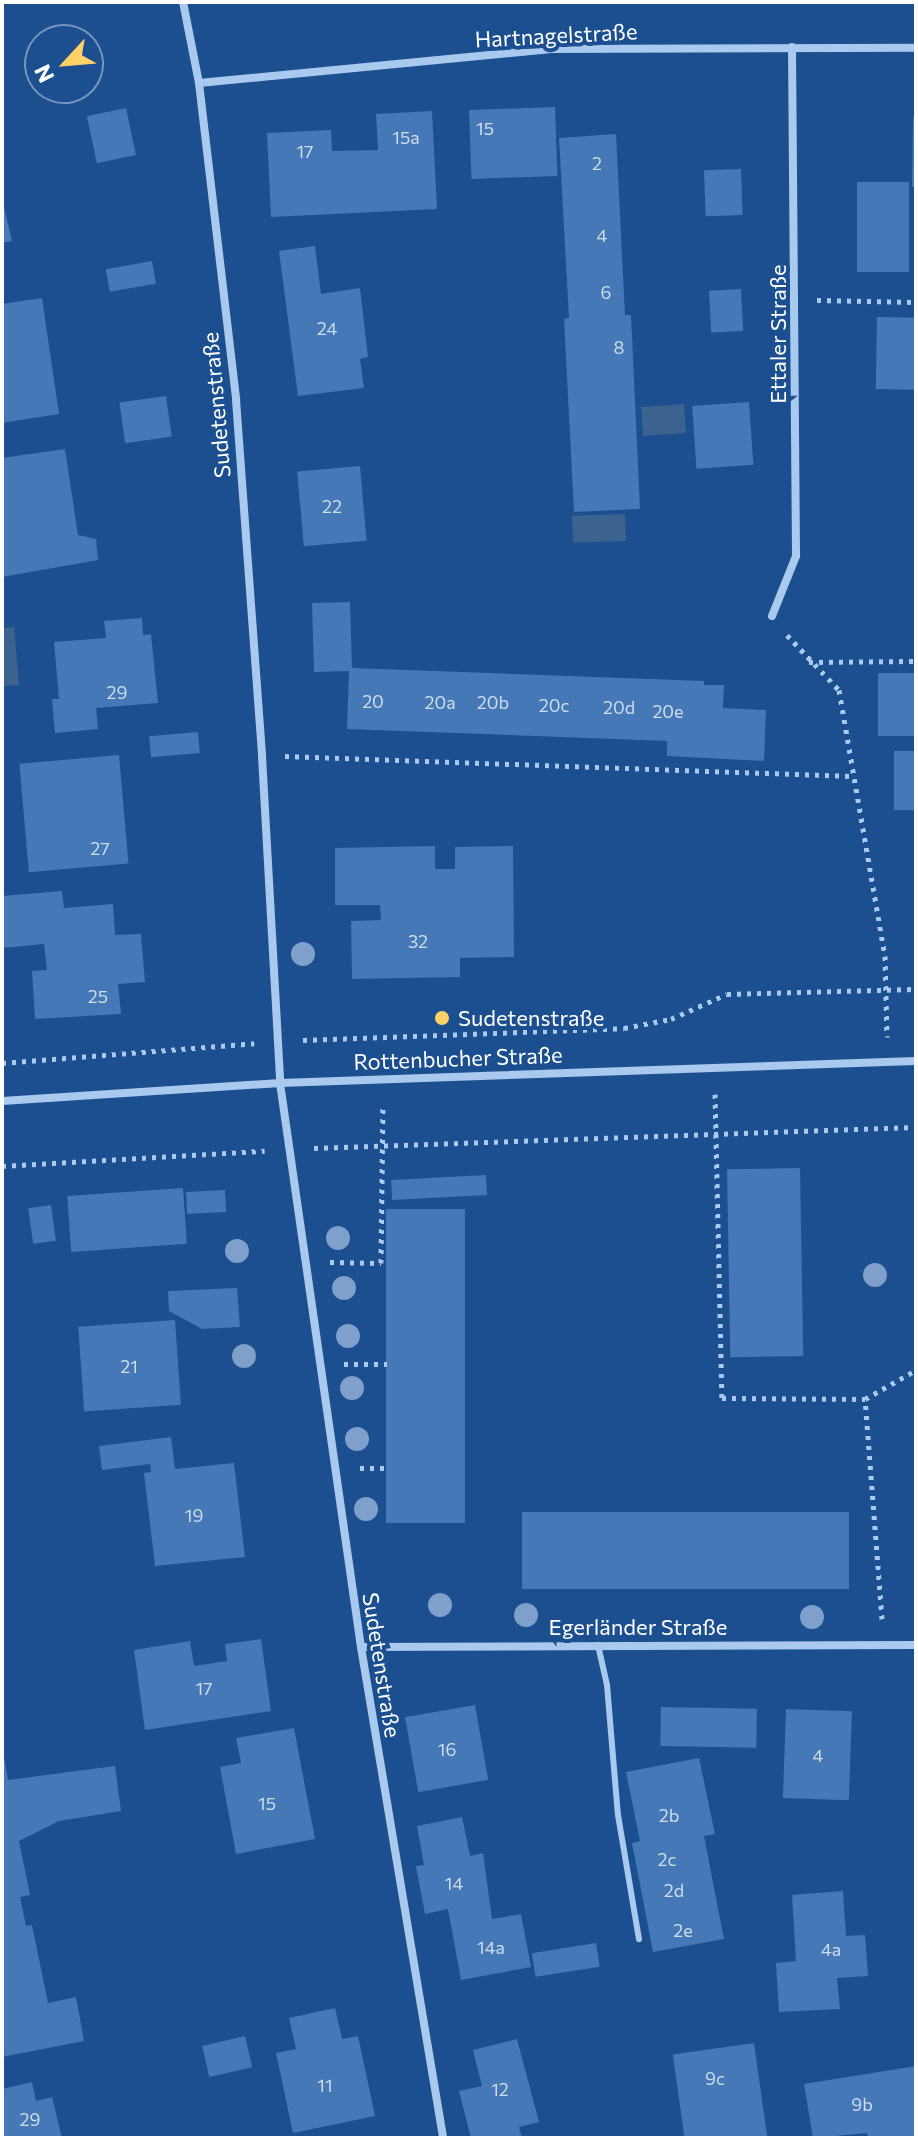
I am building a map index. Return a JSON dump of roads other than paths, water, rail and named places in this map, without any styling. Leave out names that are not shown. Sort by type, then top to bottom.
[{"type":"street","name":"Sudetenstraße","points":[[183,2],[199,83],[236,400],[262,756],[280,1083],[361,1647],[443,2138]]},
{"type":"street","name":"Ettaler Straße","points":[[772,616],[796,556],[797,299],[792,47]]},
{"type":"street","name":"Hartnagelstraße","points":[[199,83],[549,49],[916,48]]},
{"type":"street","name":"Rottenbucher Straße","points":[[2,1101],[280,1083],[916,1061]]},
{"type":"street","name":"Egerländer Straße","points":[[361,1647],[916,1645]]},
{"type":"lane","points":[[598,1645],[607,1685],[618,1815],[639,1939]]},
{"type":"water","points":[[684,404],[686,433],[643,436],[641,407]]},
{"type":"water","points":[[625,514],[626,541],[573,543],[572,516]]},
{"type":"water","points":[[14,627],[19,685],[2,686],[2,628]]},
{"type":"place","name":"Sudetenstraße","points":[[442,1018]]}]
